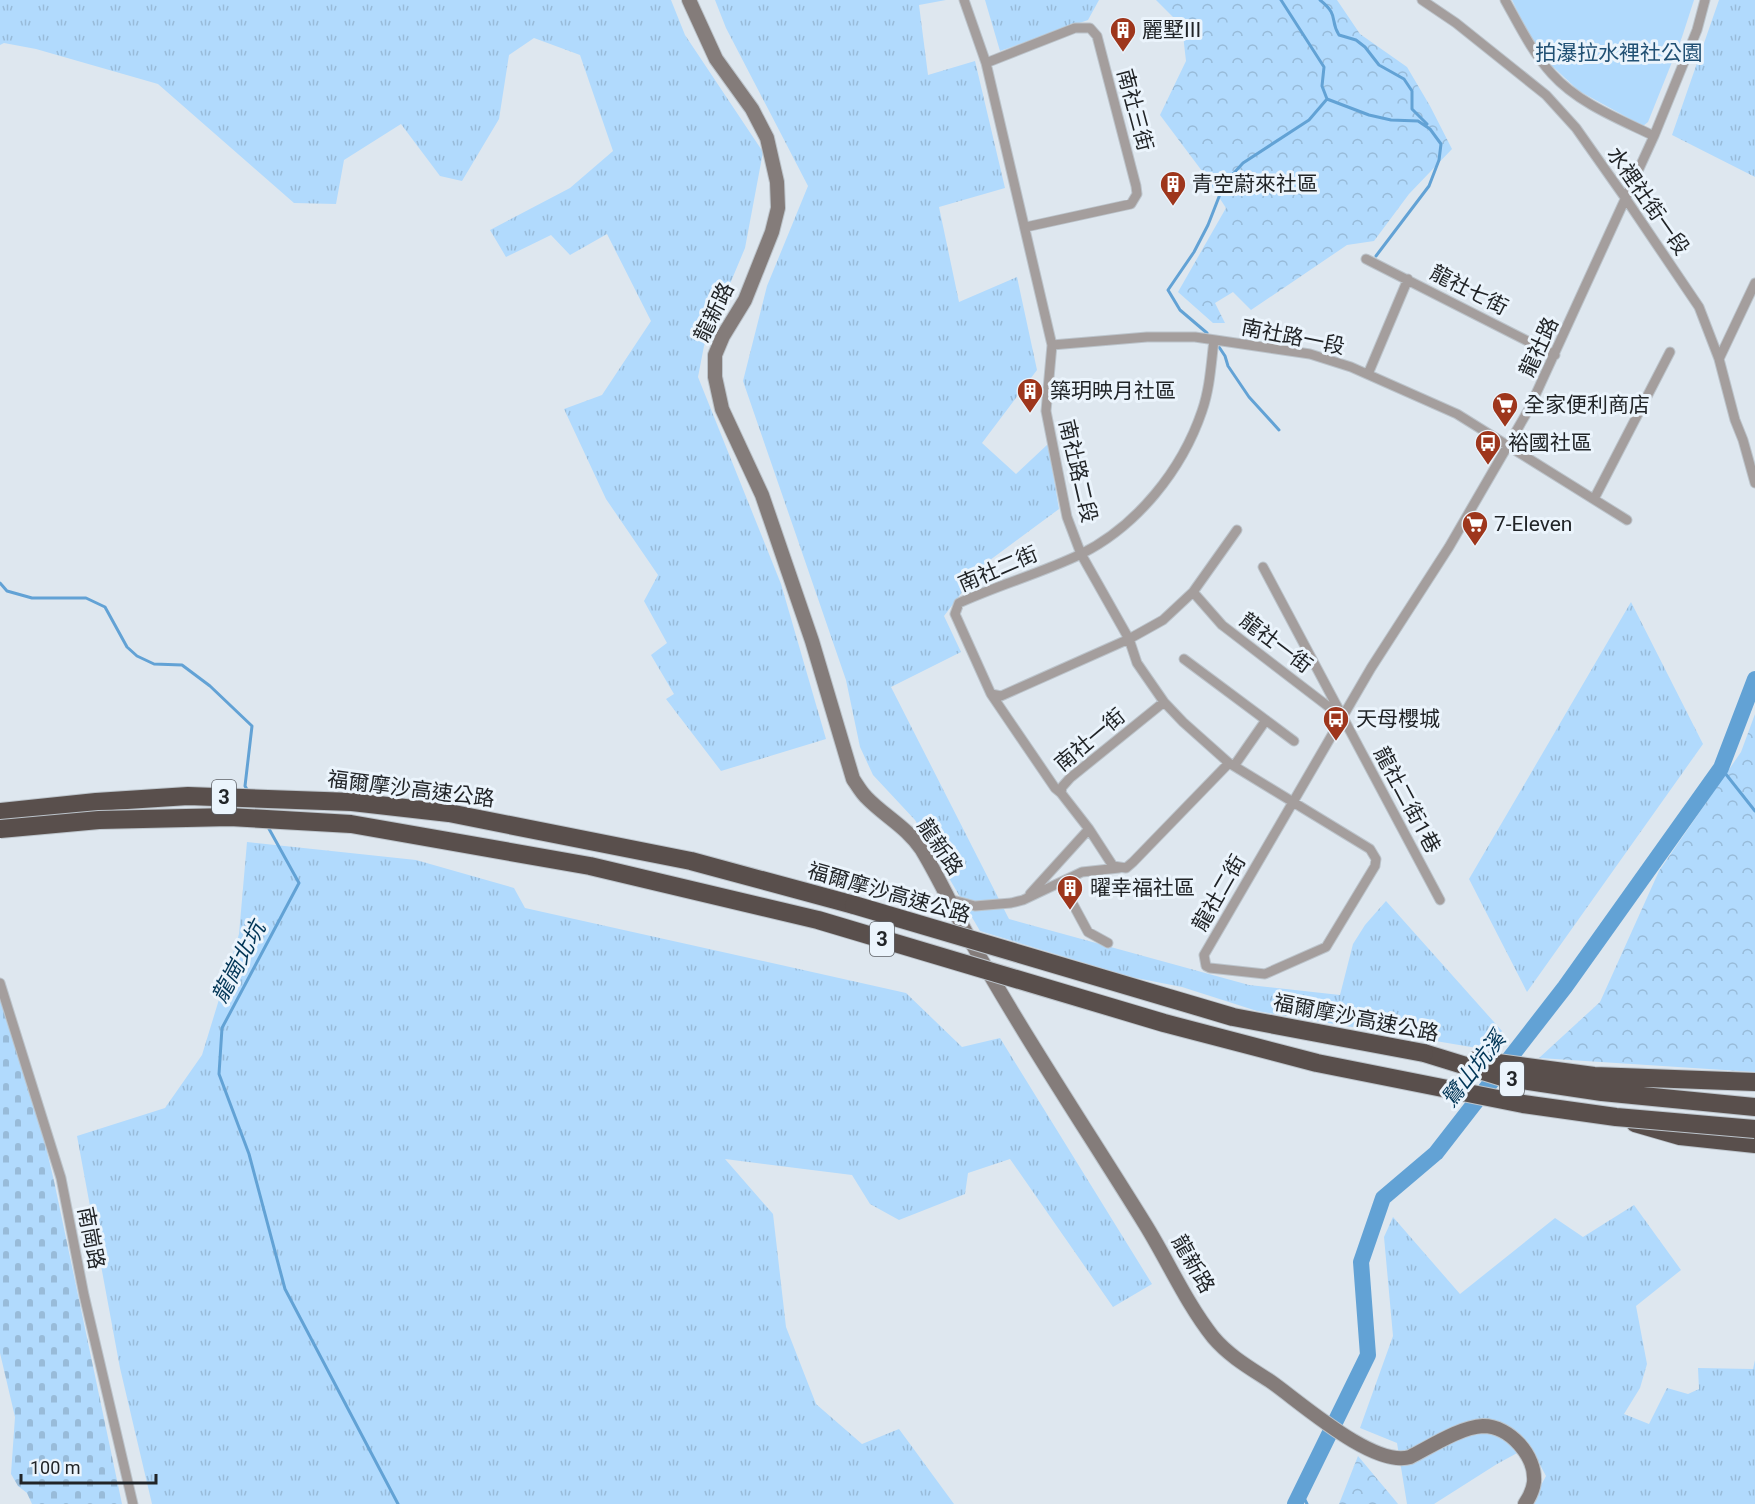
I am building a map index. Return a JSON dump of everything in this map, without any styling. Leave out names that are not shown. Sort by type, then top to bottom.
[{"type":"highway","name":"福爾摩沙高速公路","points":[[0,813],[96,802],[188,796],[352,802],[449,813],[691,861],[854,905],[1233,1017],[1424,1053],[1502,1077],[1598,1084],[1755,1107]]},
{"type":"highway","name":"福爾摩沙高速公路","points":[[0,829],[99,820],[230,816],[351,824],[447,840],[590,866],[818,920],[1164,1023],[1317,1063],[1523,1104],[1616,1117],[1755,1129]]},
{"type":"highway","points":[[1598,1084],[1755,1082]]},
{"type":"highway","points":[[1616,1117],[1680,1136],[1755,1144]]},
{"type":"street","name":"龍新路","points":[[689,0],[716,59],[752,109],[767,138],[777,182],[778,208],[772,232],[745,300],[723,336],[715,355],[715,377],[722,409],[762,495],[812,641],[853,779],[866,797],[910,834],[921,849],[950,899],[968,937],[1157,1243],[1201,1321],[1230,1354],[1270,1381],[1308,1412],[1349,1438],[1386,1456],[1403,1459],[1469,1428],[1495,1427],[1506,1433],[1531,1460],[1534,1484],[1525,1504]]},
{"type":"street","name":"南社路二段","points":[[964,0],[986,63],[1052,345],[1046,411],[1067,517],[1081,554],[1129,639],[1137,663],[1164,702],[1191,730],[1232,765],[1292,803]]},
{"type":"street","name":"水裡社街一段","points":[[1422,0],[1456,23],[1546,95],[1576,128],[1626,199],[1699,307],[1719,358],[1755,483]]},
{"type":"street","points":[[1505,0],[1534,51],[1554,76],[1590,104],[1654,136]]},
{"type":"street","name":"龍社路","points":[[1342,717],[1421,588],[1449,548],[1510,445],[1555,355],[1654,136],[1697,30],[1705,0]]},
{"type":"street","name":"南社三街","points":[[986,63],[1076,28],[1090,28],[1097,36],[1136,186],[1137,194],[1131,204],[1026,227]]},
{"type":"street","name":"龍社七街","points":[[1366,259],[1555,355]]},
{"type":"street","points":[[1368,374],[1408,279]]},
{"type":"street","points":[[1719,358],[1755,283]]},
{"type":"street","name":"南社路一段","points":[[1052,345],[1147,337],[1195,337],[1310,354],[1368,374],[1457,414],[1627,520]]},
{"type":"street","name":"南社二街","points":[[1061,793],[1055,788],[991,694],[955,614],[959,603],[1081,554],[1133,518],[1172,472],[1192,438],[1202,410],[1210,374],[1214,340]]},
{"type":"street","points":[[1594,498],[1670,352]]},
{"type":"street","points":[[991,694],[1001,696],[1129,639],[1163,620],[1194,592],[1237,530]]},
{"type":"street","name":"龍社二街1巷","points":[[1263,567],[1440,900]]},
{"type":"street","name":"龍社一街","points":[[1194,592],[1222,625],[1342,717]]},
{"type":"street","points":[[1184,659],[1294,741]]},
{"type":"street","name":"南社一街","points":[[1119,868],[1113,866],[1089,829],[1061,793],[1065,783],[1164,702]]},
{"type":"street","name":"龍社二街","points":[[1292,803],[1370,849],[1376,859],[1375,866],[1326,946],[1265,974],[1206,966],[1204,955],[1292,803],[1342,717]]},
{"type":"street","points":[[950,899],[984,907],[1025,899],[1082,872],[1126,868],[1232,765],[1266,720]]},
{"type":"street","points":[[1025,899],[1089,829]]},
{"type":"street","points":[[1061,882],[1088,932],[1108,943]]},
{"type":"street","name":"南崗路","points":[[0,983],[61,1178],[84,1295],[133,1504]]},
{"type":"green space","points":[[0,0],[671,0],[685,35],[763,152],[745,248],[704,346],[698,377],[781,584],[826,739],[721,771],[666,699],[674,694],[651,655],[667,643],[644,601],[658,575],[606,499],[564,409],[602,395],[651,321],[607,234],[570,255],[551,235],[506,257],[490,230],[570,188],[613,151],[580,55],[534,38],[509,55],[499,119],[462,181],[440,176],[401,124],[344,160],[336,204],[294,203],[158,84],[36,49],[4,43],[0,45]]},
{"type":"green space","points":[[715,0],[946,0],[919,5],[928,75],[975,61],[1005,188],[939,207],[959,302],[1017,277],[1037,370],[982,443],[1016,474],[1048,444],[1059,509],[982,566],[944,616],[961,652],[891,687],[1009,919],[1249,985],[1340,995],[1353,944],[1365,925],[1386,901],[1502,1031],[1483,1049],[1257,1011],[1182,987],[1131,977],[980,931],[915,820],[873,775],[860,747],[846,680],[743,381],[767,286],[808,186],[726,28]]},
{"type":"green space","points":[[985,0],[1099,0],[1088,20],[1000,51]]},
{"type":"green space","points":[[1156,0],[1337,0],[1360,34],[1407,67],[1452,149],[1409,194],[1374,241],[1347,245],[1251,310],[1233,292],[1215,303],[1225,323],[1213,323],[1178,292],[1226,208],[1202,171],[1160,115],[1186,61],[1182,26]]},
{"type":"green space","name":"拍瀑拉水裡社公園","points":[[1512,0],[1694,0],[1682,37],[1648,122],[1643,126],[1579,91],[1536,51]]},
{"type":"green space","points":[[1719,0],[1755,0],[1755,177],[1672,135]]},
{"type":"green space","points":[[1631,602],[1703,744],[1527,992],[1469,879]]},
{"type":"green space","points":[[1755,714],[1755,1072],[1539,1058],[1600,1002],[1659,871],[1741,752]]},
{"type":"green space","points":[[247,842],[416,860],[514,888],[525,908],[906,993],[962,1047],[1000,1038],[1152,1284],[1113,1307],[1010,1159],[968,1173],[965,1194],[899,1220],[870,1204],[852,1175],[725,1159],[773,1214],[786,1327],[816,1404],[862,1444],[899,1429],[954,1504],[152,1504],[120,1368],[77,1136],[165,1108],[202,1055],[239,934]]},
{"type":"green space","points":[[0,992],[35,1101],[122,1504],[32,1504],[27,1493],[18,1486],[11,1474],[15,1417],[0,1353]]},
{"type":"green space","points":[[1634,1205],[1681,1270],[1636,1306],[1647,1364],[1640,1388],[1624,1414],[1649,1424],[1667,1388],[1688,1394],[1699,1389],[1698,1368],[1753,1369],[1755,1360],[1755,1504],[1531,1504],[1546,1476],[1530,1446],[1434,1504],[1407,1504],[1397,1443],[1360,1428],[1393,1336],[1384,1237],[1393,1217],[1460,1294],[1555,1218],[1583,1237]]},
{"type":"green space","points":[[1358,1456],[1394,1499],[1398,1504],[1339,1504]]},
{"type":"waterway","points":[[1281,0],[1324,67],[1322,86],[1327,99],[1369,115],[1391,120],[1418,121],[1430,129],[1441,144],[1439,160],[1429,186],[1376,256]]},
{"type":"waterway","points":[[1320,0],[1330,10],[1339,35],[1356,40],[1365,47],[1379,65],[1404,79],[1412,91],[1412,109],[1427,124]]},
{"type":"waterway","points":[[1207,333],[1180,310],[1168,290],[1194,252],[1208,225],[1224,184],[1243,163],[1309,120],[1327,99]]},
{"type":"waterway","points":[[1219,347],[1228,366],[1249,397],[1279,430]]},
{"type":"waterway","name":"龍崗北坑","points":[[0,583],[7,591],[32,598],[86,598],[105,607],[127,647],[137,656],[154,664],[182,665],[210,686],[252,726],[245,786],[249,793]]},
{"type":"waterway","name":"鷺山坑溪","points":[[1295,1504],[1368,1355],[1361,1262],[1383,1198],[1436,1153],[1565,987],[1721,768],[1755,679]]},
{"type":"waterway","points":[[1721,768],[1755,811]]},
{"type":"waterway","name":"龍崗北坑","points":[[268,827],[299,883],[222,1028],[219,1074],[249,1154],[285,1289],[398,1504]]},
{"type":"waterway","points":[[1301,1492],[1307,1504]]},
{"type":"place","name":"麗墅III","points":[[1123,53]]},
{"type":"place","name":"青空蔚來社區","points":[[1173,207]]},
{"type":"place","name":"築玥映月社區","points":[[1030,414]]},
{"type":"place","name":"全家便利商店","points":[[1505,428]]},
{"type":"place","name":"裕國社區","points":[[1488,466]]},
{"type":"place","name":"7-Eleven","points":[[1475,547]]},
{"type":"place","name":"天母櫻城","points":[[1336,742]]},
{"type":"place","name":"曜幸福社區","points":[[1070,911]]}]
